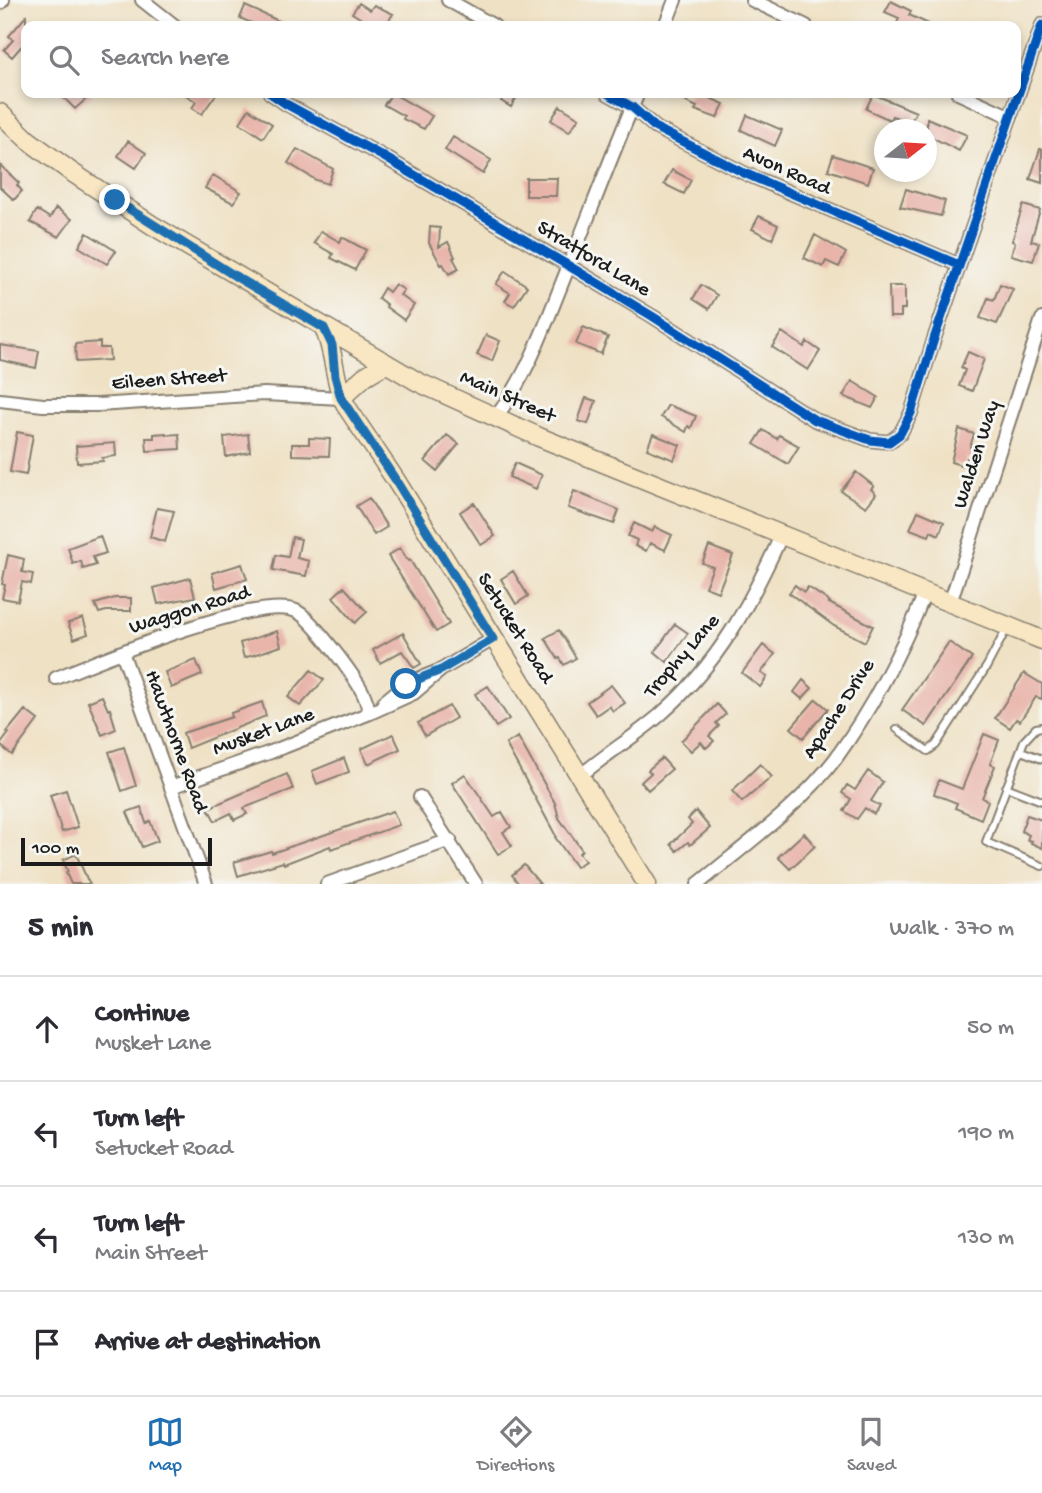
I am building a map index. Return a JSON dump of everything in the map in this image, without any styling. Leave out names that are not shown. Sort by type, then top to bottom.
[{"type":"main road","name":"Main Street","points":[[0,113],[28,140],[69,171],[163,232],[428,388],[781,536],[1042,640]]},
{"type":"main road","name":"Setucket Road","points":[[324,328],[332,345],[335,376],[341,398],[395,479],[648,884]]},
{"type":"main road","points":[[341,398],[365,376],[385,363]]},
{"type":"street","points":[[142,0],[169,21]]},
{"type":"street","points":[[448,0],[485,21]]},
{"type":"street","points":[[667,21],[676,0]]},
{"type":"street","points":[[752,0],[796,21]]},
{"type":"street","points":[[1021,87],[1042,25]]},
{"type":"street","name":"Stratford Lane","points":[[277,98],[569,266],[815,421],[881,442],[889,442],[900,435],[911,413],[959,265]]},
{"type":"street","name":"Avon Road","points":[[616,98],[632,107],[656,128],[744,173],[959,265]]},
{"type":"street","points":[[495,418],[519,382],[545,327],[636,98]]},
{"type":"street","points":[[969,98],[1011,117]]},
{"type":"street","points":[[959,265],[1017,98]]},
{"type":"street","name":"Walden Way","points":[[950,603],[1042,319]]},
{"type":"street","name":"Eileen Street","points":[[0,400],[43,405],[98,405],[264,394],[341,398]]},
{"type":"street","name":"Trophy Lane","points":[[580,776],[662,713],[714,657],[731,635],[751,600],[781,536]]},
{"type":"street","name":"Apache Drive","points":[[698,884],[790,805],[835,758],[885,678],[925,593]]},
{"type":"street","name":"Waggon Road","points":[[56,678],[122,652],[244,612],[268,608],[295,611],[305,616],[316,628],[363,693],[370,713]]},
{"type":"street","name":"Musket Lane","points":[[171,787],[271,752],[414,693],[441,670],[493,639]]},
{"type":"street","name":"Hawthorne Road","points":[[122,652],[206,884]]},
{"type":"street","points":[[420,797],[476,884]]},
{"type":"street","points":[[327,884],[450,840]]},
{"type":"lane","points":[[897,729],[928,751],[936,745],[987,666],[1008,626]]},
{"type":"lane","points":[[1042,727],[1030,734],[1021,751],[986,842],[1042,866]]},
{"type":"lane","points":[[1021,751],[1042,759]]},
{"type":"lane","points":[[1006,787],[1042,801]]},
{"type":"building","points":[[891,1],[911,11],[909,15],[922,21],[898,21],[899,18],[885,12]]},
{"type":"building","points":[[359,3],[370,10],[374,5],[393,14],[388,21],[365,21],[352,13]]},
{"type":"building","points":[[245,6],[279,21],[247,21],[240,18]]},
{"type":"building","points":[[21,22],[21,47],[12,57],[4,50],[13,40],[9,36]]},
{"type":"building","points":[[64,98],[87,98],[75,109]]},
{"type":"building","points":[[190,98],[213,98],[202,114],[192,108],[196,102]]},
{"type":"building","points":[[389,98],[401,98],[432,116],[424,129],[403,119],[404,116],[384,105]]},
{"type":"building","points":[[503,98],[516,98],[511,107],[501,101]]},
{"type":"building","points":[[688,98],[710,98],[724,104],[717,118],[695,110],[697,107],[686,102]]},
{"type":"building","points":[[871,98],[883,98],[916,112],[912,119],[892,116],[888,119],[866,109]]},
{"type":"building","points":[[560,106],[579,118],[569,132],[551,120]]},
{"type":"building","points":[[249,109],[272,124],[263,138],[240,123]]},
{"type":"building","points":[[747,115],[782,130],[775,146],[741,130]]},
{"type":"building","points":[[937,122],[967,135],[959,151],[937,140]]},
{"type":"building","points":[[453,137],[491,160],[483,174],[445,150]]},
{"type":"building","points":[[128,141],[146,153],[136,168],[118,156]]},
{"type":"building","points":[[297,149],[333,169],[328,184],[288,163]]},
{"type":"building","points":[[1042,149],[1042,183],[1030,179]]},
{"type":"building","points":[[833,155],[873,168],[868,183],[828,170]]},
{"type":"building","points":[[0,165],[19,183],[17,185],[22,191],[14,200],[0,187]]},
{"type":"building","points":[[672,170],[691,180],[684,194],[664,184]]},
{"type":"building","points":[[213,175],[241,192],[233,203],[205,188]]},
{"type":"building","points":[[526,178],[557,178],[556,196],[526,196]]},
{"type":"building","points":[[906,189],[945,201],[941,216],[900,207]]},
{"type":"building","points":[[1023,205],[1040,210],[1031,241],[1039,243],[1033,261],[1011,255],[1015,242],[1012,241]]},
{"type":"building","points":[[56,208],[72,219],[59,237],[30,222],[37,210],[50,218]]},
{"type":"building","points":[[759,216],[778,225],[772,239],[752,229]]},
{"type":"building","points":[[430,227],[440,228],[439,247],[448,242],[459,269],[449,274],[443,264],[441,265],[429,243]]},
{"type":"building","points":[[321,231],[340,242],[342,237],[366,250],[355,270],[331,258],[333,254],[314,243]]},
{"type":"building","points":[[87,233],[116,251],[107,264],[79,247]]},
{"type":"building","points":[[815,235],[846,253],[839,267],[826,261],[823,267],[804,258]]},
{"type":"building","points":[[505,271],[527,286],[514,306],[505,301],[510,293],[496,284]]},
{"type":"building","points":[[395,284],[404,290],[400,295],[414,305],[404,320],[378,298],[384,288],[389,292]]},
{"type":"building","points":[[1000,284],[1013,289],[997,324],[980,318],[988,298],[994,300]]},
{"type":"building","points":[[701,285],[717,295],[709,309],[693,299]]},
{"type":"building","points":[[889,286],[905,286],[905,309],[901,309],[901,317],[890,317]]},
{"type":"building","points":[[583,327],[608,337],[601,354],[576,344]]},
{"type":"building","points":[[782,332],[804,347],[807,342],[820,351],[808,370],[772,347]]},
{"type":"building","points":[[486,335],[500,341],[492,361],[477,355]]},
{"type":"building","points":[[100,342],[100,348],[109,348],[110,360],[76,362],[75,344]]},
{"type":"building","points":[[0,345],[39,351],[36,368],[0,360]]},
{"type":"building","points":[[968,352],[984,359],[972,391],[959,386],[965,370],[961,368]]},
{"type":"building","points":[[852,381],[878,397],[872,408],[843,396]]},
{"type":"building","points":[[586,398],[596,401],[588,424],[578,421]]},
{"type":"building","points":[[668,405],[696,416],[691,428],[688,426],[686,432],[661,417]]},
{"type":"building","points":[[959,429],[974,434],[970,447],[979,450],[976,461],[967,458],[964,466],[951,462]]},
{"type":"building","points":[[763,430],[777,439],[779,435],[799,446],[788,464],[754,444]]},
{"type":"building","points":[[17,432],[33,435],[26,475],[10,472]]},
{"type":"building","points":[[166,433],[179,434],[180,449],[147,451],[146,438]]},
{"type":"building","points":[[248,434],[250,452],[226,457],[224,437]]},
{"type":"building","points":[[653,434],[680,445],[674,460],[647,449]]},
{"type":"building","points":[[447,435],[459,444],[437,471],[425,461]]},
{"type":"building","points":[[309,438],[330,439],[329,456],[292,455],[292,444],[309,444]]},
{"type":"building","points":[[115,443],[116,456],[102,458],[103,461],[77,463],[76,446]]},
{"type":"building","points":[[515,463],[542,475],[536,489],[509,477]]},
{"type":"building","points":[[856,472],[874,486],[871,489],[876,494],[866,507],[841,491]]},
{"type":"building","points":[[574,491],[619,510],[614,524],[568,508]]},
{"type":"building","points":[[369,498],[387,527],[374,535],[356,506]]},
{"type":"building","points":[[474,503],[495,536],[481,545],[460,512]]},
{"type":"building","points":[[157,508],[174,511],[165,542],[150,537]]},
{"type":"building","points":[[918,511],[944,522],[939,535],[931,531],[929,536],[910,529]]},
{"type":"building","points":[[634,523],[652,532],[655,527],[672,535],[665,550],[650,543],[646,551],[635,546],[637,540],[628,536]]},
{"type":"building","points":[[100,536],[106,553],[93,557],[96,565],[83,569],[81,561],[73,564],[68,548]]},
{"type":"building","points":[[292,537],[301,539],[297,558],[309,561],[306,576],[273,570],[276,555],[288,557]]},
{"type":"building","points":[[709,546],[733,555],[718,592],[705,587],[713,567],[702,563]]},
{"type":"building","points":[[400,548],[449,624],[436,632],[388,556]]},
{"type":"building","points":[[8,555],[24,559],[22,572],[33,574],[31,584],[22,582],[18,601],[2,598]]},
{"type":"building","points":[[242,564],[247,579],[216,588],[212,573]]},
{"type":"building","points":[[513,571],[528,596],[516,604],[501,579]]},
{"type":"building","points":[[190,578],[195,597],[158,604],[154,588]]},
{"type":"building","points":[[795,585],[804,592],[808,587],[829,603],[873,626],[865,642],[834,626],[789,593]]},
{"type":"building","points":[[344,587],[367,612],[355,623],[333,597]]},
{"type":"building","points":[[115,598],[131,598],[131,611],[99,613],[95,604]]},
{"type":"building","points":[[83,618],[88,634],[74,639],[68,623]]},
{"type":"building","points":[[675,624],[688,633],[667,662],[655,652]]},
{"type":"building","points":[[559,630],[576,658],[564,665],[545,638]]},
{"type":"building","points":[[277,631],[281,646],[244,658],[240,643]]},
{"type":"building","points":[[403,633],[421,664],[414,668],[402,651],[380,663],[373,650]]},
{"type":"building","points":[[949,642],[972,658],[926,726],[902,710]]},
{"type":"building","points":[[763,645],[775,654],[761,673],[767,677],[760,687],[742,673]]},
{"type":"building","points":[[196,660],[202,675],[171,688],[165,672]]},
{"type":"building","points":[[311,670],[324,680],[300,706],[288,697]]},
{"type":"building","points":[[1024,673],[1042,684],[1042,699],[1036,697],[1020,721],[1016,719],[1010,728],[995,718]]},
{"type":"building","points":[[803,680],[812,688],[802,699],[794,692]]},
{"type":"building","points":[[611,685],[625,703],[613,711],[609,706],[596,715],[587,702]]},
{"type":"building","points":[[488,686],[509,719],[496,727],[475,694]]},
{"type":"building","points":[[102,696],[108,710],[110,709],[116,729],[102,735],[88,702]]},
{"type":"building","points":[[816,699],[828,709],[803,738],[791,728]]},
{"type":"building","points":[[262,702],[266,716],[188,748],[183,733],[232,717],[231,713]]},
{"type":"building","points":[[717,704],[726,714],[716,723],[719,726],[709,736],[714,741],[706,748],[701,742],[691,751],[681,741]]},
{"type":"building","points":[[449,706],[456,718],[425,736],[418,723]]},
{"type":"building","points":[[25,710],[38,720],[12,755],[0,745]]},
{"type":"building","points":[[393,734],[400,749],[368,764],[361,749]]},
{"type":"building","points":[[984,734],[999,740],[990,764],[995,766],[982,798],[988,801],[981,819],[955,808],[957,803],[934,794],[939,780],[962,789]]},
{"type":"building","points":[[518,737],[555,803],[559,818],[582,850],[579,853],[585,861],[576,867],[555,837],[506,744]]},
{"type":"building","points":[[124,747],[136,786],[122,791],[109,752]]},
{"type":"building","points":[[344,758],[349,772],[317,784],[312,771]]},
{"type":"building","points":[[662,758],[672,769],[648,790],[641,782],[651,773],[648,770]]},
{"type":"building","points":[[760,764],[772,777],[742,802],[732,791]]},
{"type":"building","points":[[868,771],[883,782],[871,801],[880,806],[874,814],[865,808],[857,819],[844,811],[851,799],[842,793],[847,785],[855,790]]},
{"type":"building","points":[[287,774],[293,789],[244,808],[247,814],[234,820],[231,813],[215,821],[208,808]]},
{"type":"building","points":[[465,774],[494,817],[502,812],[511,827],[503,832],[512,846],[498,854],[452,783]]},
{"type":"building","points":[[66,790],[78,827],[62,832],[50,795]]},
{"type":"building","points":[[141,807],[146,823],[150,821],[158,841],[142,847],[127,812]]},
{"type":"building","points":[[393,811],[399,825],[331,849],[330,846],[284,864],[283,862],[238,876],[234,862],[271,851],[272,853]]},
{"type":"building","points":[[696,811],[710,828],[690,845],[688,842],[677,851],[671,844],[692,824],[688,819]]},
{"type":"building","points":[[1027,815],[1042,820],[1042,848],[1027,840],[1029,835],[1021,831]]},
{"type":"building","points":[[804,833],[815,846],[790,869],[778,857]]},
{"type":"building","points":[[76,854],[90,884],[71,884],[63,860]]},
{"type":"building","points":[[524,865],[540,884],[519,884],[512,875]]},
{"type":"cycle path","points":[[1021,86],[1042,25]]},
{"type":"cycle path","points":[[277,98],[384,157],[569,266],[815,420],[870,440],[889,442],[900,434],[911,413],[1017,98]]},
{"type":"cycle path","points":[[616,98],[632,107],[656,128],[744,173],[959,265]]},
{"type":"route","points":[[115,200],[235,276],[324,328],[332,345],[335,376],[341,398],[395,479],[493,639],[441,670],[406,684]]}]
